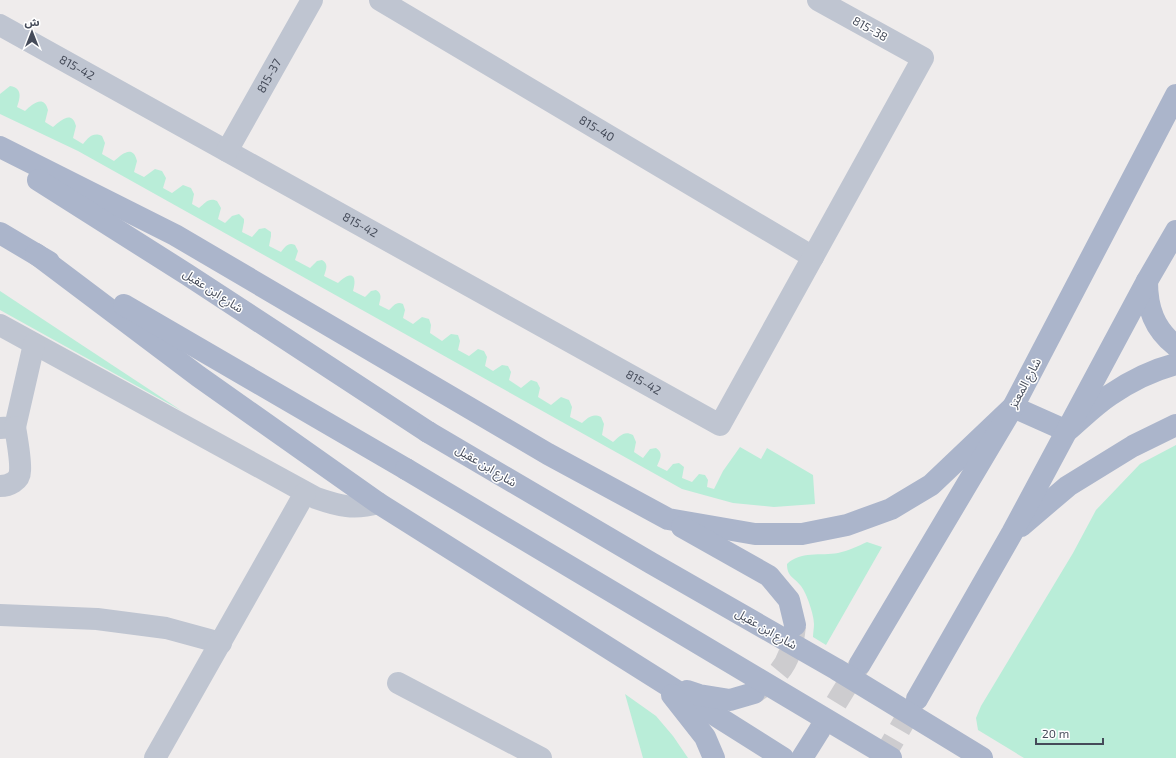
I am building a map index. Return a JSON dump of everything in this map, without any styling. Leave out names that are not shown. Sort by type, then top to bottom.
[{"type":"main road","name":"شارع المعتز","points":[[860,664],[1013,407],[1176,95]]},
{"type":"main road","points":[[0,147],[175,235],[548,454],[769,576],[789,600],[795,625]]},
{"type":"main road","name":"شارع ابن عقيل","points":[[0,156],[188,275],[428,432],[836,669],[982,758]]},
{"type":"main road","points":[[917,699],[1012,533],[1147,281],[1176,231]]},
{"type":"main road","points":[[0,233],[406,469],[891,758]]},
{"type":"main road","points":[[36,254],[198,376],[378,503],[783,758]]},
{"type":"main road","points":[[1147,281],[1147,298],[1151,313],[1158,328],[1168,341],[1176,346]]},
{"type":"main road","points":[[1067,431],[1110,395],[1164,367],[1176,364]]},
{"type":"main road","points":[[668,519],[755,534],[802,534],[847,525],[891,509],[931,485],[1013,407],[1067,431]]},
{"type":"main road","points":[[1012,533],[1068,486],[1133,446],[1176,425]]},
{"type":"main road","points":[[663,682],[699,695],[730,700],[754,693]]},
{"type":"main road","points":[[663,682],[705,737],[714,758]]},
{"type":"main road","points":[[802,758],[819,731]]},
{"type":"street","name":"815-37","points":[[227,151],[312,0]]},
{"type":"street","name":"815-40","points":[[380,0],[813,257]]},
{"type":"street","name":"815-38","points":[[813,257],[923,58],[818,0]]},
{"type":"street","name":"815-42","points":[[0,25],[720,426],[813,257]]},
{"type":"street","points":[[0,325],[305,493],[316,498],[349,507],[368,506],[378,503]]},
{"type":"street","points":[[0,486],[6,486],[16,481],[21,472],[8,427],[34,344]]},
{"type":"street","points":[[155,758],[305,493]]},
{"type":"street","points":[[0,615],[96,619],[166,628],[221,643]]},
{"type":"street","points":[[398,683],[541,758]]},
{"type":"green space","points":[[10,86],[17,89],[20,94],[17,107],[25,111],[34,103],[41,101],[44,102],[48,110],[45,122],[53,127],[63,119],[69,117],[72,118],[76,126],[73,138],[83,144],[89,137],[94,135],[102,136],[105,143],[102,154],[114,161],[124,153],[133,153],[137,161],[134,172],[144,177],[155,169],[162,171],[166,178],[163,188],[172,193],[183,185],[191,188],[194,194],[192,204],[199,208],[209,200],[217,201],[221,208],[218,219],[225,223],[232,216],[239,214],[244,219],[242,232],[252,237],[259,229],[265,228],[271,232],[269,246],[281,252],[285,247],[293,244],[298,251],[295,260],[310,268],[317,261],[322,260],[326,263],[324,276],[338,283],[346,277],[354,277],[353,291],[365,297],[371,291],[376,290],[380,293],[379,305],[389,310],[397,304],[403,304],[405,310],[403,318],[413,324],[422,317],[429,319],[431,325],[430,333],[442,341],[451,334],[458,335],[460,341],[458,350],[469,356],[478,349],[484,351],[487,357],[485,366],[493,371],[502,365],[508,366],[511,372],[509,380],[521,388],[531,380],[537,382],[540,388],[538,397],[551,405],[561,397],[569,400],[572,407],[570,417],[582,423],[593,416],[601,417],[604,424],[602,435],[613,442],[625,433],[633,435],[636,442],[634,452],[643,458],[650,449],[656,448],[661,454],[657,466],[667,471],[673,464],[679,463],[684,467],[682,478],[692,482],[699,474],[705,475],[708,480],[707,487],[714,489],[723,471],[740,447],[761,459],[767,448],[813,475],[815,504],[774,507],[733,503],[682,489],[78,151],[0,114],[0,94]]},
{"type":"green space","points":[[0,291],[182,411],[0,310]]},
{"type":"green space","points":[[1176,445],[1176,758],[1024,758],[978,730],[976,718],[981,706],[1073,553],[1096,510],[1140,464]]},
{"type":"green space","points":[[867,542],[882,547],[826,645],[813,637],[814,620],[810,605],[801,586],[788,572],[787,564],[798,557],[838,553]]},
{"type":"green space","points":[[625,694],[656,716],[673,736],[688,758],[643,758]]},
{"type":"tunnel","points":[[754,693],[772,679],[784,665],[791,648],[795,626]]},
{"type":"tunnel","points":[[819,731],[860,664]]},
{"type":"tunnel","points":[[883,758],[917,699]]}]
